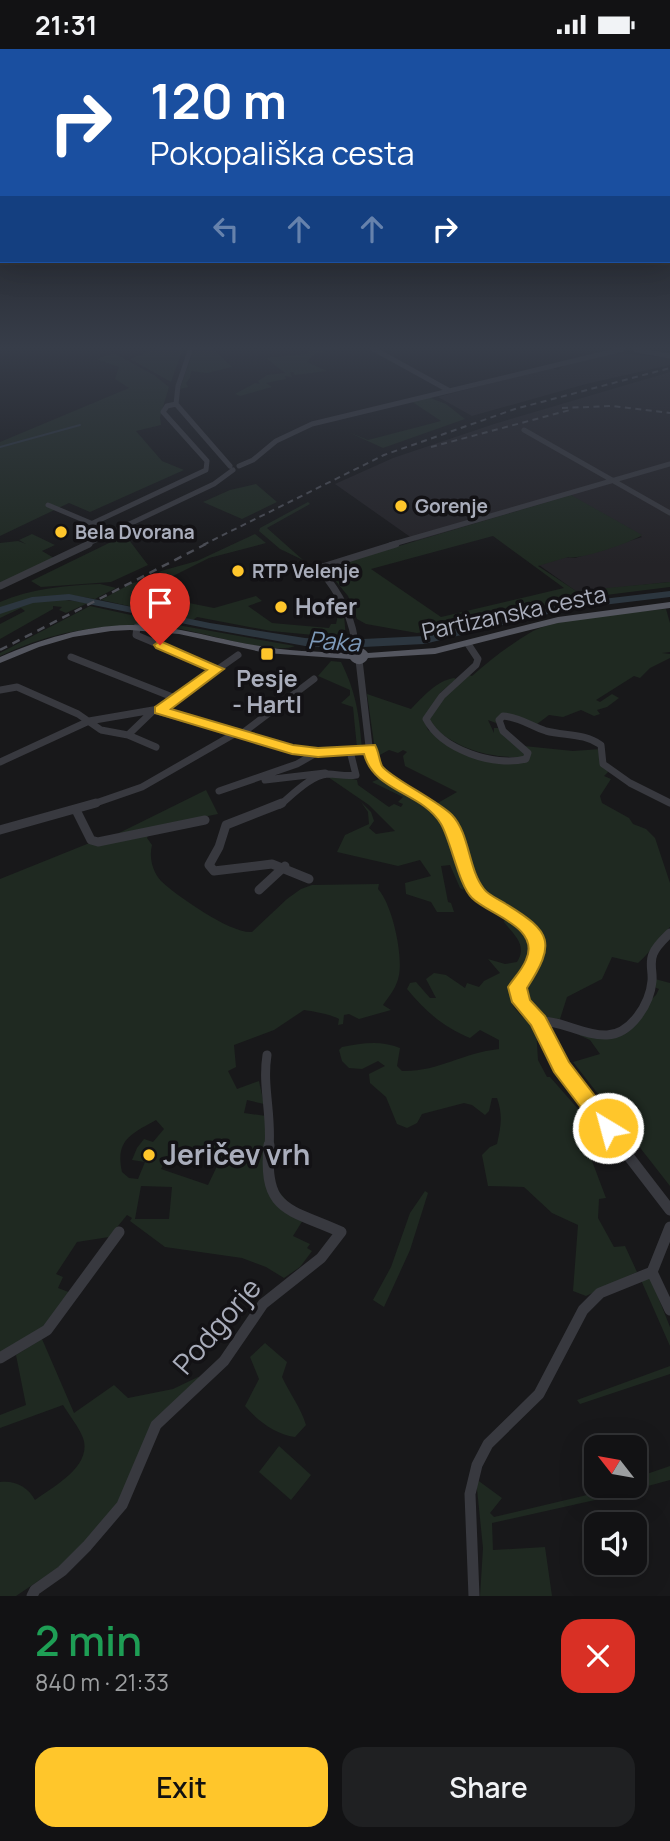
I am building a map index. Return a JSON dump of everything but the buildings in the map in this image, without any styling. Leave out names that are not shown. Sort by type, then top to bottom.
[{"type":"main road","name":"Partizanska cesta","points":[[0,660],[31,646],[81,632],[137,627],[187,633],[269,650],[358,654],[436,651],[558,620],[670,605]]},
{"type":"street","points":[[93,523],[206,470],[207,461],[170,420]]},
{"type":"street","points":[[190,420],[231,468],[239,469],[239,466],[249,463],[276,441],[301,428],[331,420]]},
{"type":"street","points":[[524,430],[670,513]]},
{"type":"street","points":[[670,464],[319,568],[338,590],[347,606],[358,654],[370,749],[375,766],[383,775],[420,797],[447,820],[477,894],[520,920],[536,939],[539,949],[518,987],[521,1002],[538,1021],[561,1067],[670,1210]]},
{"type":"street","points":[[0,586],[214,484],[231,468]]},
{"type":"street","points":[[48,505],[112,532]]},
{"type":"street","points":[[137,627],[136,635],[217,669]]},
{"type":"street","points":[[468,644],[478,659],[477,665],[441,695],[431,707],[426,719],[431,731],[470,751],[509,763],[526,759],[528,753],[502,731],[499,720],[503,716],[513,717],[552,732],[579,734],[601,745],[603,764],[611,772],[670,803]]},
{"type":"street","points":[[128,735],[157,710],[238,655]]},
{"type":"street","points":[[71,657],[175,698]]},
{"type":"street","points":[[0,830],[76,810],[142,787],[238,734],[314,679]]},
{"type":"street","points":[[0,690],[16,687],[89,721],[101,730],[128,735],[156,747]]},
{"type":"street","points":[[0,762],[89,721],[157,710],[278,747],[318,752],[370,749]]},
{"type":"street","points":[[251,780],[313,773],[347,777],[356,775],[350,751]]},
{"type":"street","points":[[219,791],[310,759],[318,752]]},
{"type":"street","points":[[309,879],[285,866],[270,862],[214,871],[209,865],[219,847],[226,825],[236,819],[278,806],[312,781],[327,774]]},
{"type":"street","points":[[76,810],[91,840],[98,842],[205,820]]},
{"type":"street","points":[[259,890],[285,866]]},
{"type":"street","points":[[538,1021],[566,1023],[605,1035],[628,1028],[652,983],[650,964],[654,951],[670,933]]},
{"type":"street","name":"Podgorje","points":[[32,1596],[34,1590],[62,1571],[87,1546],[122,1505],[156,1425],[224,1361],[263,1304],[321,1258],[341,1233],[284,1205],[272,1193],[267,1182],[270,1118],[262,1084],[267,1055]]},
{"type":"street","points":[[474,1596],[470,1494],[477,1465],[488,1444],[539,1394],[583,1310],[600,1293],[652,1272],[670,1227]]},
{"type":"street","points":[[0,1359],[47,1330],[119,1232]]},
{"type":"street","points":[[652,1272],[670,1310]]},
{"type":"shaded area","points":[[52,420],[160,420],[161,425],[136,431],[162,461],[184,470],[90,512],[69,503],[0,536],[0,442]]},
{"type":"shaded area","points":[[462,420],[383,448],[348,432],[368,440],[441,421]]},
{"type":"shaded area","points":[[507,420],[670,420],[670,582],[577,592],[539,565],[564,557],[575,558],[642,537],[570,496],[416,541],[335,484],[393,458]]},
{"type":"shaded area","points":[[256,484],[277,502],[242,519],[203,502],[230,490]]},
{"type":"shaded area","points":[[571,495],[642,535],[618,546],[538,566],[576,591],[670,582],[670,587],[566,600],[469,624],[417,633],[366,624],[357,619],[348,596],[325,568]],"holes":[[[493,536],[564,588],[441,617],[371,569]]]},
{"type":"shaded area","points":[[308,502],[310,504],[267,528],[303,560],[280,549],[259,531]]},
{"type":"shaded area","points":[[148,524],[143,532],[140,529],[126,536],[148,565],[111,582],[41,587],[31,581]]},
{"type":"shaded area","points":[[32,534],[55,545],[42,551],[54,558],[0,584],[0,543],[18,541],[26,544],[19,540]]},
{"type":"shaded area","points":[[255,534],[266,543],[209,558],[139,593],[214,608],[256,596],[262,601],[248,606],[272,623],[329,628],[331,624],[336,624],[338,615],[344,615],[346,638],[271,631],[197,617],[193,620],[101,600],[132,583],[151,580],[161,571],[197,561]]},
{"type":"shaded area","points":[[100,584],[116,588],[95,599],[71,595],[36,597],[0,608],[0,602],[36,591]]},
{"type":"shaded area","points":[[59,599],[88,603],[66,613],[59,610],[62,607],[53,606],[53,609],[0,639],[0,624],[25,611],[21,608],[0,618],[0,613],[32,602]]},
{"type":"shaded area","points":[[90,606],[295,646],[272,648],[156,626],[110,626],[43,639],[0,656],[0,653]]},
{"type":"shaded area","points":[[666,609],[670,623],[670,652],[662,653],[670,654],[670,658],[650,668],[640,678],[634,676],[596,700],[600,702],[612,694],[619,698],[607,707],[597,710],[600,714],[594,716],[581,710],[563,717],[549,715],[537,724],[516,717],[497,720],[496,723],[488,720],[494,733],[494,728],[498,728],[522,746],[525,758],[474,751],[428,725],[432,708],[466,674],[472,676],[533,631],[578,619]]},
{"type":"shaded area","points":[[331,661],[341,662],[350,683],[358,714],[362,748],[357,748],[353,707],[341,703],[350,695],[350,690],[318,676]]},
{"type":"shaded area","points":[[456,679],[440,693],[424,719],[428,730],[491,760],[527,761],[524,746],[573,751],[601,749],[608,772],[604,776],[611,779],[600,796],[602,803],[629,818],[633,824],[646,829],[655,838],[670,883],[670,927],[638,963],[612,957],[602,979],[567,997],[560,1019],[542,1017],[526,994],[527,985],[542,962],[544,952],[536,929],[529,922],[485,897],[478,887],[459,834],[436,804],[457,792],[405,766],[403,756],[407,752],[403,750],[398,753],[389,750],[376,757],[367,694],[411,709],[436,686]]},
{"type":"shaded area","points":[[332,775],[357,780],[358,785],[389,807],[394,804],[401,807],[403,804],[398,802],[403,797],[372,782],[381,778],[443,820],[463,867],[461,876],[464,890],[460,888],[450,865],[441,866],[448,902],[454,912],[437,912],[431,902],[406,894],[405,883],[431,876],[420,860],[398,866],[337,852],[345,835],[369,824],[368,812],[361,802],[371,812],[374,821],[369,828],[376,834],[395,831],[369,805],[328,777]]},
{"type":"shaded area","points":[[206,790],[218,814],[117,834]]},
{"type":"shaded area","points":[[149,833],[147,838],[152,845],[152,864],[161,881],[218,921],[243,931],[252,932],[287,899],[312,885],[379,884],[378,889],[388,906],[395,930],[399,975],[395,987],[383,1005],[391,1010],[359,1019],[349,1014],[344,1015],[343,1024],[338,1025],[339,1019],[304,1010],[274,1030],[234,1045],[236,1067],[228,1071],[237,1089],[259,1081],[264,1104],[247,1100],[244,1113],[266,1116],[264,1174],[303,1220],[293,1236],[310,1244],[307,1248],[312,1251],[300,1267],[284,1278],[266,1267],[242,1258],[165,1247],[130,1221],[132,1218],[127,1215],[109,1237],[77,1242],[56,1274],[63,1277],[58,1288],[71,1293],[39,1334],[0,1356],[0,879],[92,842]],"holes":[[[156,1120],[164,1129],[153,1142],[144,1139],[137,1148],[132,1160],[145,1162],[138,1179],[129,1178],[122,1172],[120,1161],[123,1145],[132,1134]],[[173,1146],[220,1160],[208,1185],[161,1169]],[[141,1186],[172,1187],[169,1219],[135,1219]]]},
{"type":"shaded area","points":[[505,918],[520,926],[534,952],[512,991],[511,998],[522,1016],[536,1028],[538,1060],[547,1077],[550,1077],[594,1127],[609,1148],[589,1153],[606,1198],[599,1199],[598,1218],[614,1247],[625,1246],[637,1272],[586,1296],[573,1291],[578,1225],[552,1213],[524,1187],[488,1186],[482,1155],[497,1144],[501,1121],[497,1098],[492,1098],[489,1111],[485,1115],[472,1105],[464,1103],[422,1114],[417,1123],[407,1128],[397,1124],[386,1097],[370,1083],[369,1074],[385,1066],[378,1061],[362,1069],[349,1068],[342,1061],[339,1050],[364,1043],[393,1045],[400,1048],[397,1066],[402,1071],[415,1071],[499,1049],[499,1040],[480,1030],[470,1038],[443,1023],[407,989],[410,983],[416,982],[430,998],[436,998],[426,979],[434,973],[446,975],[465,988],[467,983],[479,987],[484,981],[500,973],[488,959],[505,964],[517,962],[520,945],[504,922]]},
{"type":"shaded area","points":[[655,979],[670,983],[670,1186],[573,1062],[600,1054],[590,1040],[579,1035],[580,1032],[611,1037],[656,995],[659,989],[654,987]]},
{"type":"shaded area","points":[[425,1191],[428,1193],[410,1250],[384,1307],[373,1300],[391,1267],[410,1213]]},
{"type":"shaded area","points":[[651,1279],[670,1327],[670,1346],[641,1280]]},
{"type":"shaded area","points":[[42,1339],[74,1413],[114,1385],[128,1398],[173,1389],[198,1377],[202,1380],[153,1424],[122,1501],[71,1559],[16,1596],[0,1596],[0,1482],[20,1485],[29,1491],[35,1500],[70,1475],[82,1458],[85,1448],[81,1434],[63,1405],[0,1428],[0,1415],[26,1405],[16,1355]]},
{"type":"shaded area","points":[[265,1343],[287,1362],[282,1377],[306,1425],[295,1437],[267,1426],[245,1406],[259,1379],[250,1357]]},
{"type":"shaded area","points":[[670,1366],[670,1374],[580,1404],[577,1400]]},
{"type":"shaded area","points":[[279,1446],[311,1475],[291,1500],[259,1472]]},
{"type":"shaded area","points":[[670,1466],[670,1480],[648,1486],[648,1474]]},
{"type":"shaded area","points":[[476,1479],[502,1498],[490,1513],[494,1517],[584,1496],[584,1498],[604,1498],[492,1523],[493,1550],[545,1547],[552,1596],[480,1596],[483,1548]]},
{"type":"waterway","points":[[0,447],[80,425]]},
{"type":"waterway","name":"Paka","points":[[0,611],[32,600],[69,597],[210,626],[305,642],[343,644],[424,640],[569,606],[670,594]]},
{"type":"railway","points":[[203,545],[384,455],[483,420]]},
{"type":"railway","points":[[431,447],[532,420]]},
{"type":"railway","points":[[0,650],[206,544]]},
{"type":"place","name":"Gorenje","points":[[401,506]]},
{"type":"place","name":"Bela Dvorana","points":[[61,532]]},
{"type":"place","name":"RTP Velenje","points":[[238,571]]},
{"type":"place","name":"Hofer","points":[[281,607]]},
{"type":"place","name":"Pesje - Hartl","points":[[267,654]]},
{"type":"place","name":"Jeričev vrh","points":[[149,1155]]},
{"type":"route","points":[[160,645],[217,669],[160,710],[278,747],[318,752],[370,749],[375,766],[383,775],[397,786],[420,797],[447,820],[477,894],[520,920],[536,939],[539,949],[531,970],[518,987],[521,1002],[538,1021],[561,1067],[608,1128]]}]
